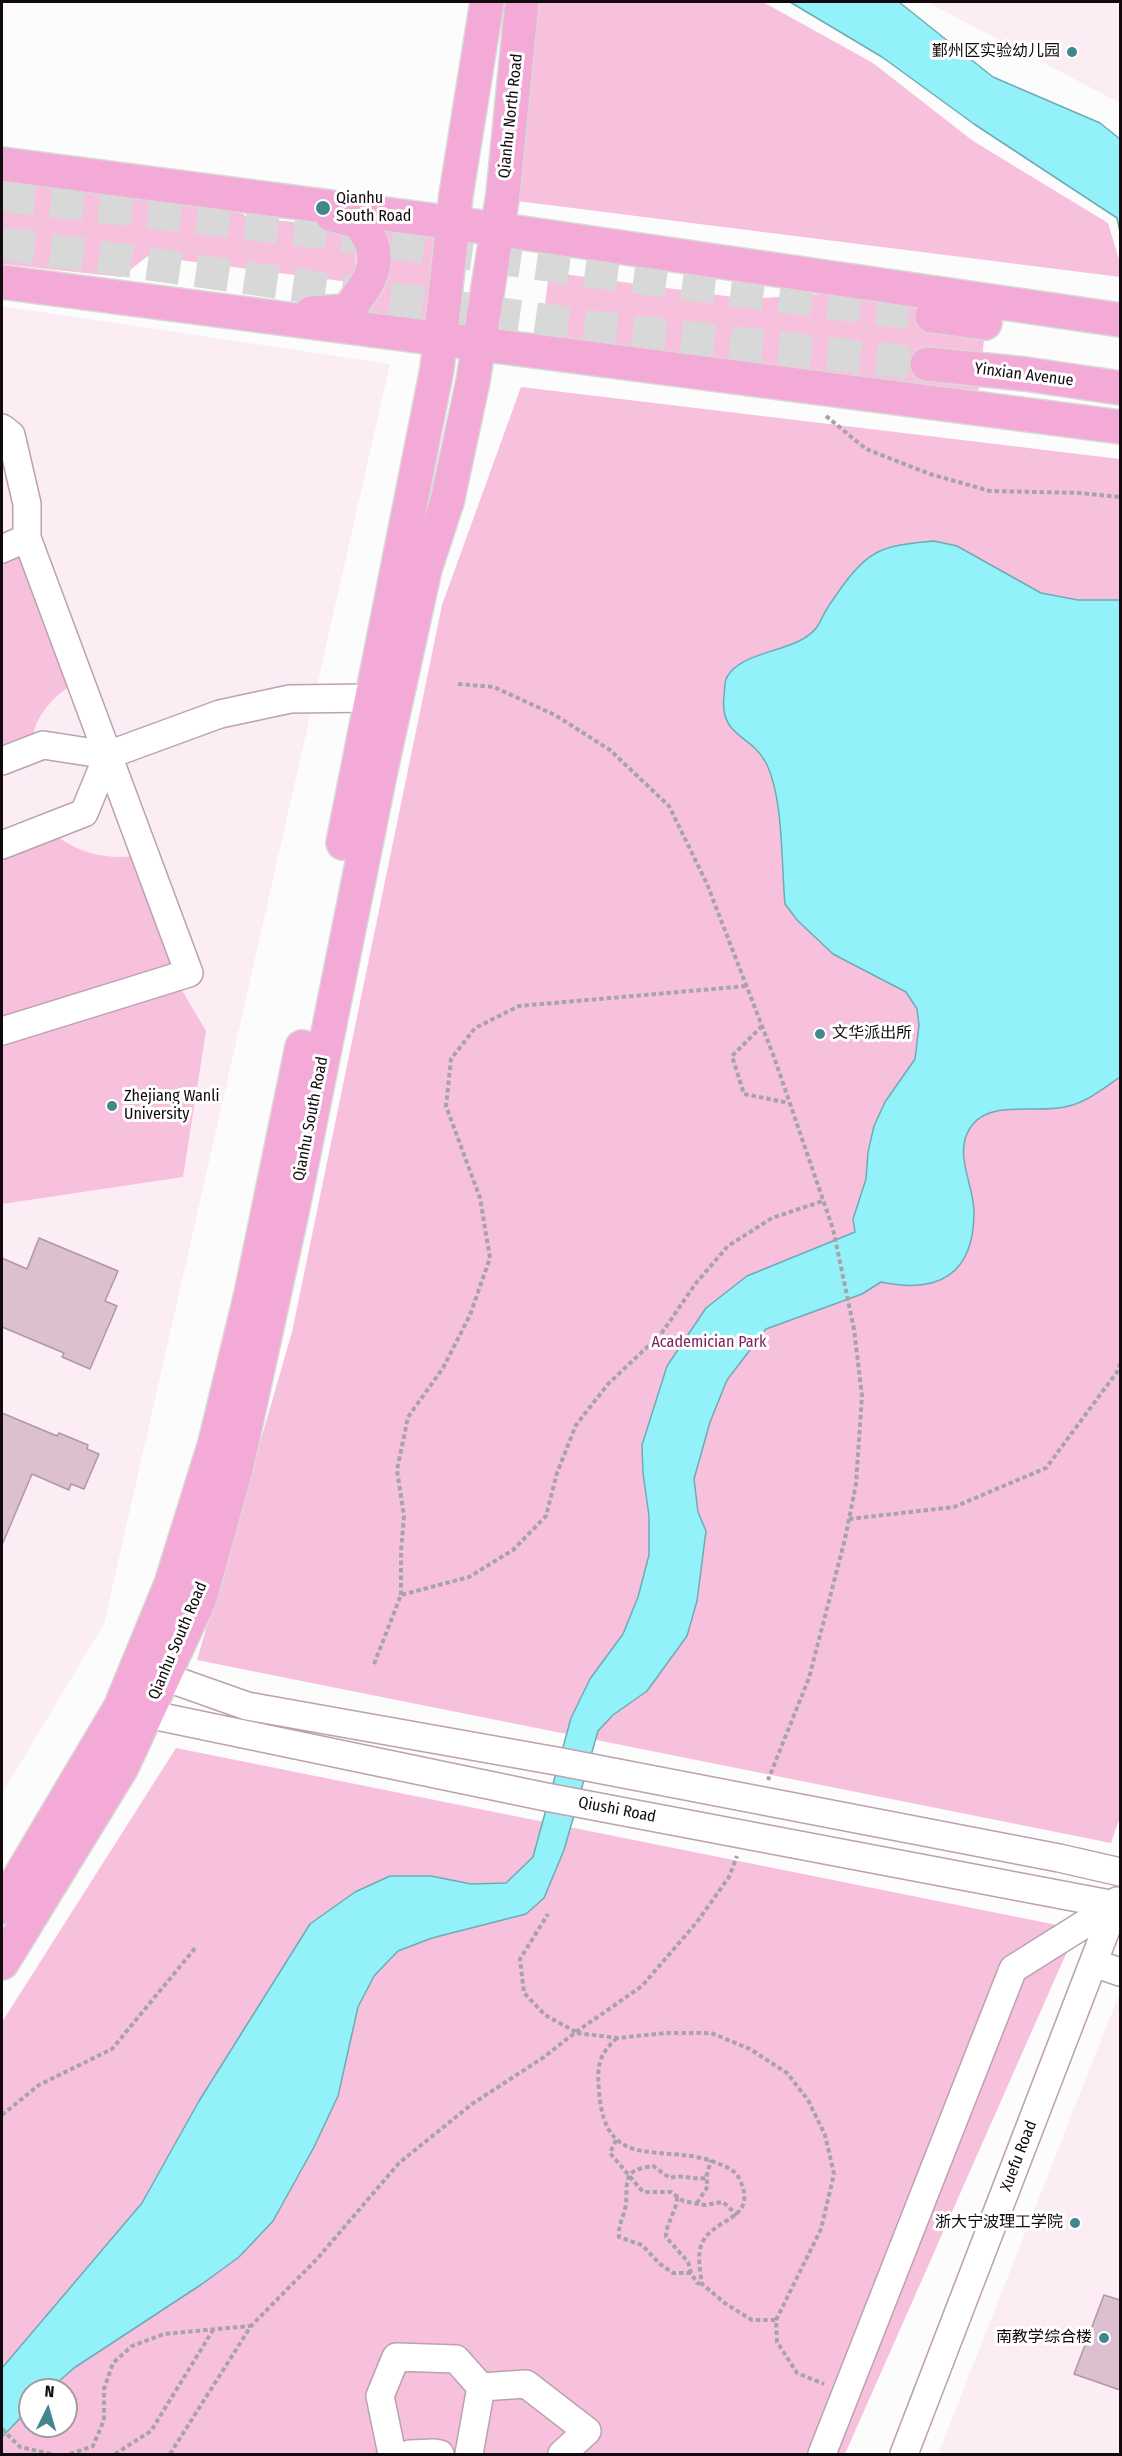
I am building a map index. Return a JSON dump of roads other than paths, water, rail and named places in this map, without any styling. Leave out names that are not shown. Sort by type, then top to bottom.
[{"type":"main road","points":[[454,223],[456,195],[487,2]]},
{"type":"main road","name":"Qianhu North Road","points":[[498,231],[522,2]]},
{"type":"main road","points":[[2,164],[454,223],[1120,320]]},
{"type":"main road","points":[[258,315],[347,311],[368,284],[372,267],[373,248],[360,222],[265,198]]},
{"type":"main road","name":"Qianhu South Road","points":[[2,1907],[133,1711],[150,1672],[171,1584],[215,1443],[253,1282],[372,698],[434,380],[454,223]]},
{"type":"main road","name":"Qianhu South Road","points":[[150,1672],[200,1598],[236,1469],[292,1212],[380,774],[425,569],[447,502],[479,342],[498,231]]},
{"type":"main road","points":[[2,282],[479,342],[1120,427]]},
{"type":"main road","points":[[932,316],[1120,341]]},
{"type":"main road","name":"Yinxian Avenue","points":[[927,364],[1025,374],[1120,388]]},
{"type":"main road","name":"Qianhu South Road","points":[[2,1963],[122,1767],[133,1711]]},
{"type":"street","points":[[2,428],[11,435],[27,504],[27,538],[189,973],[2,1031]]},
{"type":"street","points":[[2,549],[27,538]]},
{"type":"street","points":[[2,761],[43,745],[108,755],[220,714],[290,699],[372,698]]},
{"type":"street","points":[[2,845],[84,813],[108,755]]},
{"type":"street","points":[[150,1672],[247,1706],[556,1761],[1059,1858],[1120,1872]]},
{"type":"street","name":"Qiushi Road","points":[[133,1711],[546,1797],[746,1835],[1118,1898]]},
{"type":"street","points":[[822,2454],[1012,1970],[1118,1898]]},
{"type":"street","name":"Xuefu Road","points":[[904,2454],[1118,1898]]},
{"type":"street","points":[[1094,1963],[1120,1972]]},
{"type":"street","points":[[392,2454],[380,2396],[396,2357],[456,2359],[481,2387]]},
{"type":"street","points":[[481,2387],[526,2384],[587,2431],[562,2454]]},
{"type":"street","points":[[469,2454],[481,2387]]},
{"type":"street","points":[[410,2454],[434,2452],[440,2454]]},
{"type":"water","points":[[790,2],[899,2],[993,77],[1100,123],[1120,139],[1120,232],[1117,218],[974,124],[882,57]]},
{"type":"water","points":[[934,541],[957,546],[1041,593],[1078,600],[1120,600],[1120,1077],[1096,1094],[1076,1104],[1057,1108],[993,1112],[982,1116],[973,1124],[964,1145],[965,1167],[974,1212],[972,1234],[960,1265],[949,1275],[935,1282],[920,1285],[881,1282],[862,1294],[766,1329],[727,1380],[710,1422],[694,1479],[698,1512],[706,1531],[697,1601],[687,1636],[647,1691],[613,1715],[598,1731],[564,1850],[544,1898],[526,1914],[432,1938],[398,1951],[374,1976],[358,2007],[338,2096],[314,2147],[273,2221],[239,2257],[74,2368],[63,2378],[18,2378],[18,2420],[2,2437],[2,2368],[142,2203],[199,2101],[310,1924],[355,1892],[390,1876],[431,1876],[471,1884],[506,1883],[533,1857],[571,1718],[590,1679],[623,1634],[638,1597],[649,1555],[649,1516],[642,1445],[667,1366],[706,1308],[747,1276],[855,1232],[853,1219],[866,1179],[868,1152],[874,1126],[885,1102],[915,1059],[919,1025],[917,1009],[906,992],[833,954],[797,920],[785,904],[781,831],[776,792],[765,761],[759,752],[737,734],[726,719],[725,684],[727,677],[745,661],[797,642],[808,635],[817,627],[849,577],[862,563],[876,553],[904,544]]},
{"type":"tunnel","points":[[2,195],[303,230],[932,316]]},
{"type":"tunnel","points":[[2,243],[600,328],[927,364]]},
{"type":"place","name":"鄞州区实验幼儿园","points":[[1072,52]]},
{"type":"place","name":"Qianhu South Road","points":[[323,208]]},
{"type":"place","name":"文华派出所","points":[[820,1034]]},
{"type":"place","name":"Zhejiang Wanli University","points":[[112,1106]]},
{"type":"place","name":"浙大宁波理工学院","points":[[1075,2223]]},
{"type":"place","name":"南教学综合楼","points":[[1104,2338]]},
{"type":"park label","name":"Academician Park","points":[[709,1343]]}]
